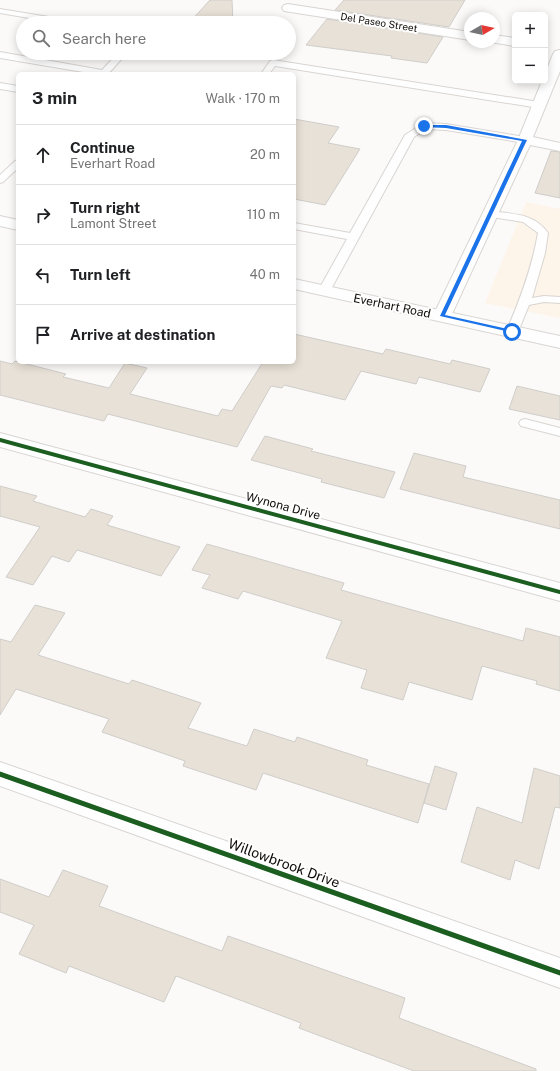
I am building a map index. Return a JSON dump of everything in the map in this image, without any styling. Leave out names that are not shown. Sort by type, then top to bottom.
[{"type":"street","name":"Del Paseo Street","points":[[288,8],[464,35]]},
{"type":"street","points":[[500,40],[512,42]]},
{"type":"street","points":[[442,316],[525,140],[558,50]]},
{"type":"street","points":[[525,140],[560,147]]},
{"type":"street","points":[[0,221],[16,225]]},
{"type":"street","name":"Everhart Road","points":[[296,284],[560,342]]},
{"type":"street","name":"Wynona Drive","points":[[0,440],[560,592]]},
{"type":"street","name":"Willowbrook Drive","points":[[0,774],[560,973]]},
{"type":"lane","points":[[0,11],[30,16]]},
{"type":"lane","points":[[0,55],[16,58]]},
{"type":"lane","points":[[29,60],[98,72]]},
{"type":"lane","points":[[105,72],[117,60]]},
{"type":"lane","points":[[266,72],[273,63],[539,105]]},
{"type":"lane","points":[[0,86],[16,89]]},
{"type":"lane","points":[[324,291],[410,135],[424,126],[446,127],[525,140]]},
{"type":"lane","points":[[0,180],[16,165]]},
{"type":"lane","points":[[490,214],[524,219],[537,224],[543,233],[540,254],[525,302],[512,332]]},
{"type":"lane","points":[[296,226],[353,237]]},
{"type":"lane","points":[[525,302],[544,299],[560,300]]},
{"type":"lane","points":[[524,423],[560,432]]},
{"type":"shaded area","points":[[526,202],[560,209],[560,318],[485,303]]},
{"type":"building","points":[[210,0],[232,0],[233,16],[195,16]]},
{"type":"building","points":[[344,0],[465,0],[449,27],[335,10]]},
{"type":"building","points":[[327,19],[443,37],[427,63],[391,58],[392,56],[306,45]]},
{"type":"building","points":[[296,119],[339,127],[328,143],[360,149],[325,205],[296,199]]},
{"type":"building","points":[[551,151],[560,152],[560,198],[535,193]]},
{"type":"building","points":[[296,334],[383,354],[386,349],[450,364],[452,360],[490,369],[480,392],[419,377],[416,384],[361,371],[345,400],[284,385],[282,388],[271,386],[237,447],[108,414],[104,421],[0,395],[0,361],[12,364],[15,361],[16,364],[27,364],[66,374],[63,377],[109,388],[124,364],[129,364],[147,368],[130,394],[218,416],[222,409],[232,411],[262,364],[296,364]]},
{"type":"building","points":[[517,386],[560,396],[560,420],[509,409]]},
{"type":"building","points":[[265,436],[313,449],[311,451],[395,472],[384,498],[321,482],[322,479],[251,460]]},
{"type":"building","points":[[414,453],[466,466],[463,477],[560,500],[560,529],[400,489]]},
{"type":"building","points":[[0,486],[37,496],[33,501],[85,517],[91,509],[113,516],[107,525],[180,547],[161,576],[77,550],[69,562],[52,556],[33,585],[6,577],[40,527],[0,516]]},
{"type":"building","points":[[207,544],[344,583],[341,590],[523,641],[526,628],[560,637],[560,691],[536,684],[537,681],[482,666],[472,700],[409,682],[403,700],[361,688],[367,670],[326,658],[342,621],[243,591],[238,599],[202,588],[210,575],[192,570]]},
{"type":"building","points":[[35,605],[65,613],[38,655],[129,684],[132,680],[201,703],[188,728],[247,746],[254,729],[295,742],[297,737],[368,760],[366,765],[429,784],[418,823],[263,773],[256,790],[183,766],[185,761],[102,732],[109,719],[16,689],[0,715],[0,639],[11,642]]},
{"type":"building","points":[[435,766],[457,773],[446,810],[424,803]]},
{"type":"building","points":[[534,768],[560,776],[560,808],[555,807],[539,869],[515,860],[510,880],[461,862],[477,807],[522,823]]},
{"type":"building","points":[[63,870],[108,886],[99,906],[222,951],[228,936],[405,998],[399,1018],[536,1069],[536,1071],[414,1071],[299,1028],[301,1023],[176,976],[164,1002],[69,966],[66,973],[19,954],[34,925],[0,912],[0,879],[49,897]]},
{"type":"cycle path","points":[[0,440],[560,592]]},
{"type":"cycle path","points":[[0,774],[560,973]]},
{"type":"route","points":[[424,126],[446,127],[525,140],[442,316],[512,332]]}]
